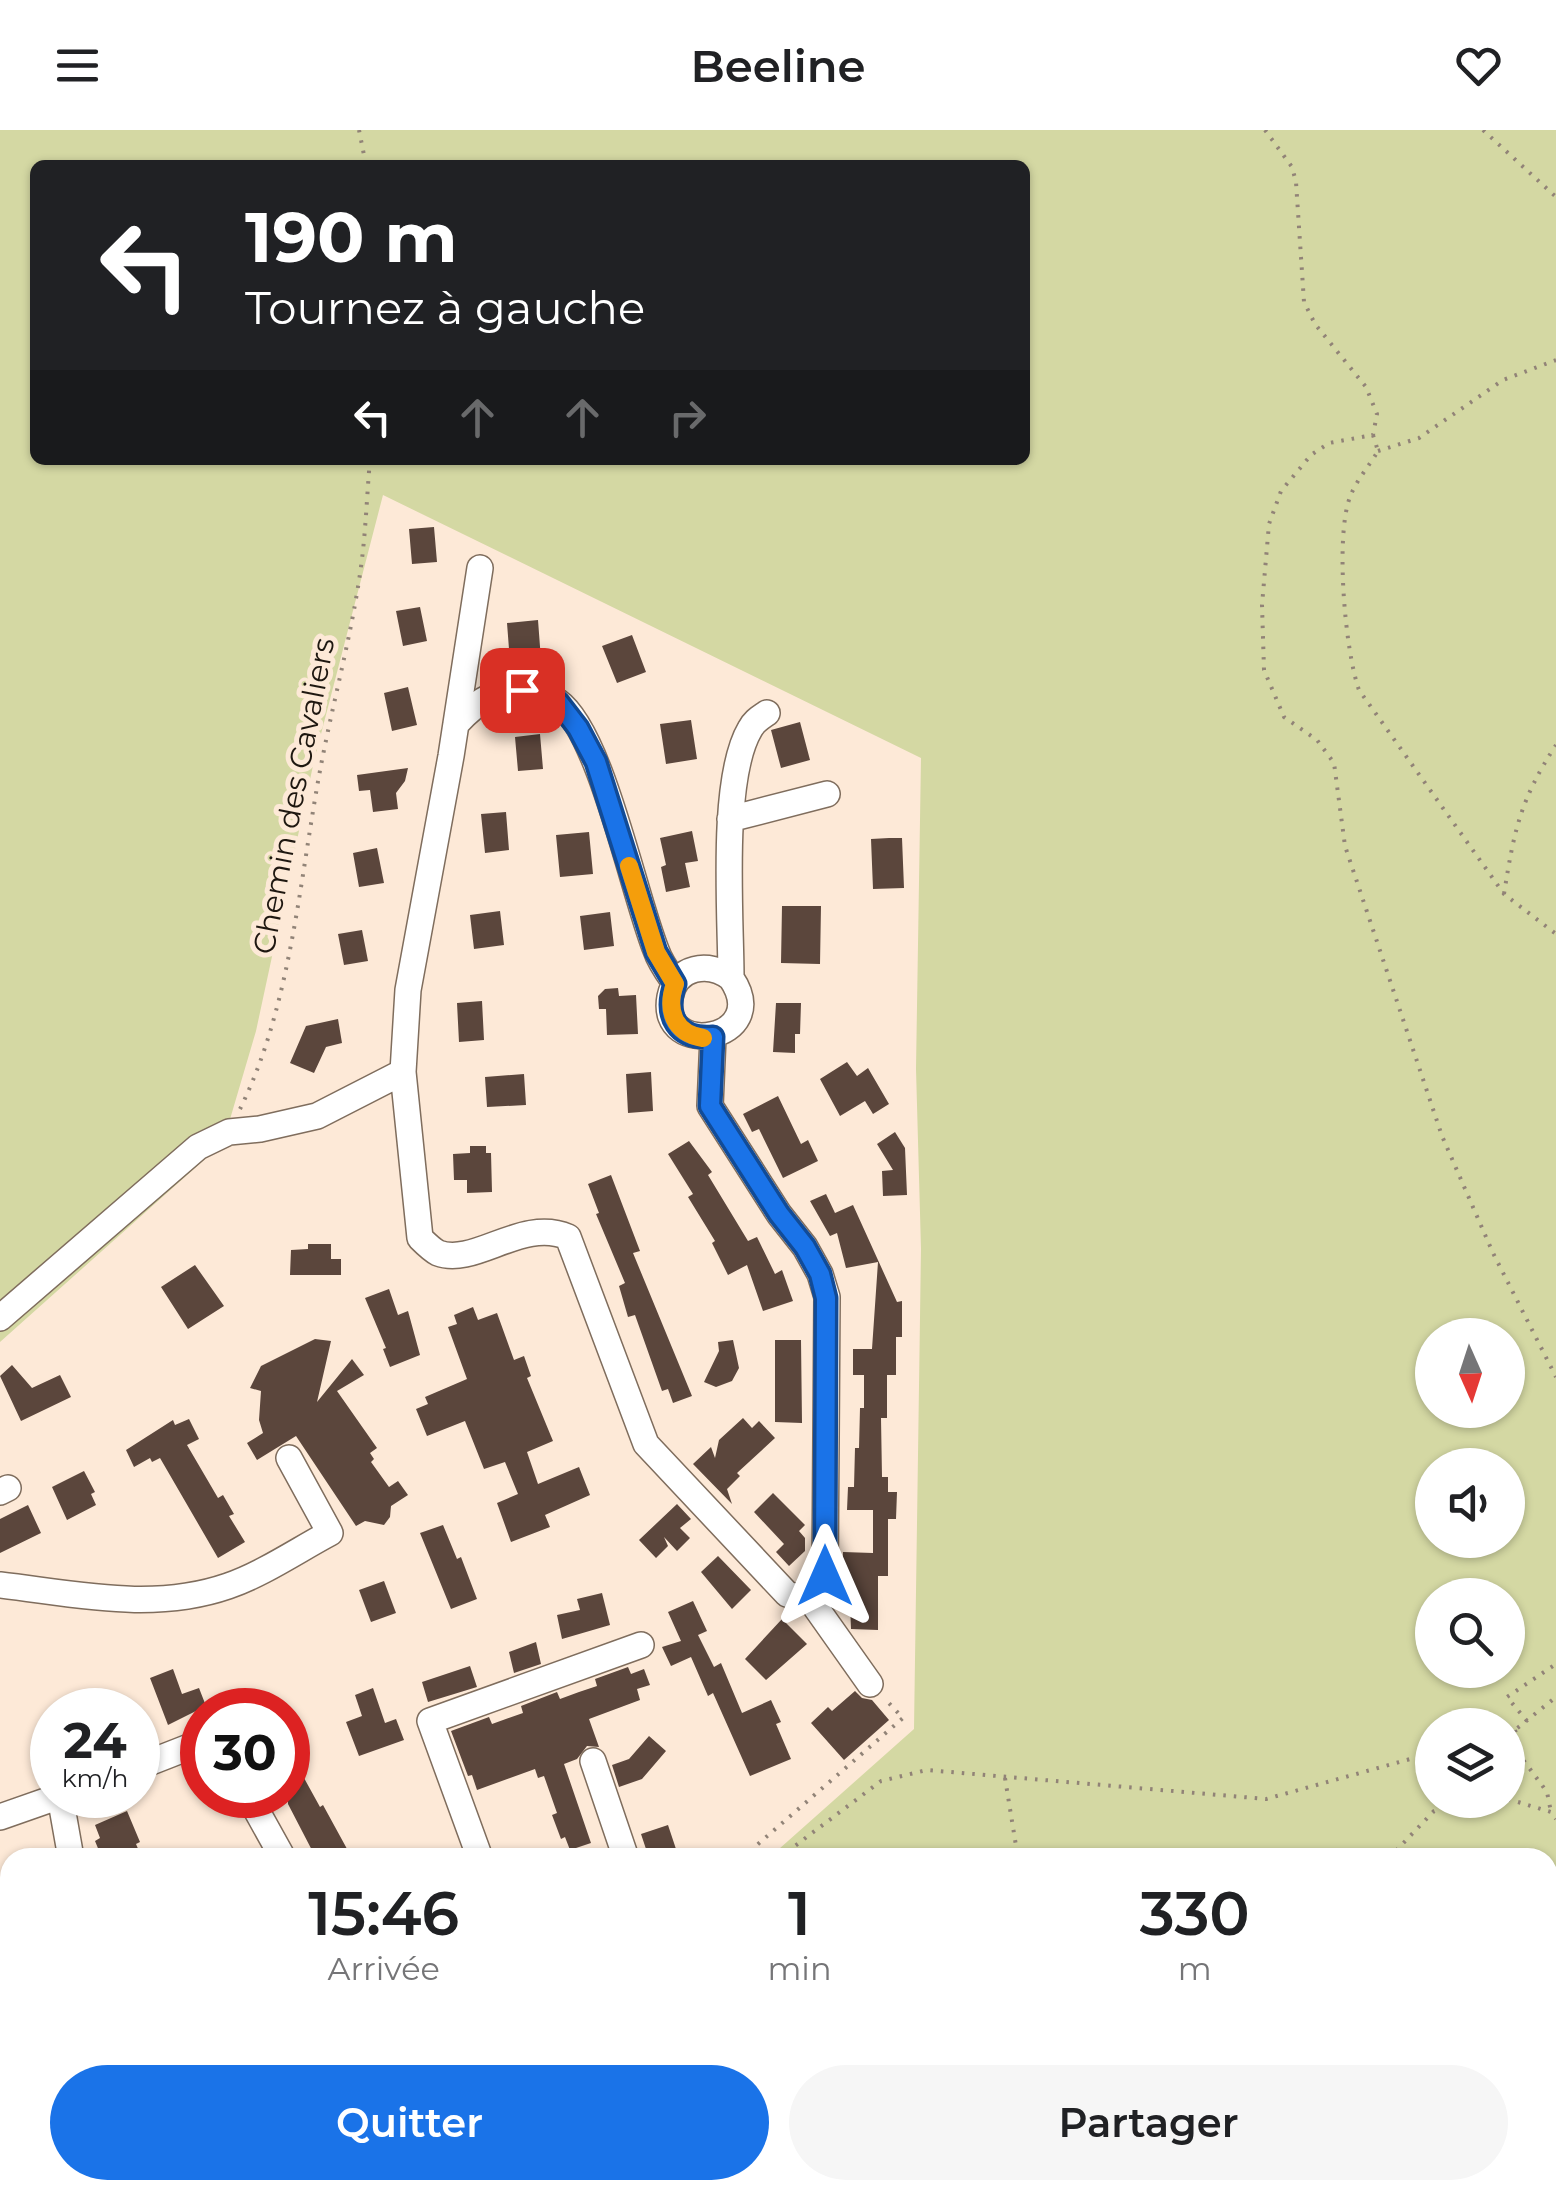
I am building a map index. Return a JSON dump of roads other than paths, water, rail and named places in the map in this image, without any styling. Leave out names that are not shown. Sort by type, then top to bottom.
[{"type":"street","points":[[480,568],[408,990],[403,1072],[420,1238],[436,1252],[455,1256],[538,1230],[568,1236],[646,1444],[787,1594],[812,1602],[870,1684]]},
{"type":"street","points":[[456,724],[494,693],[522,690],[558,702],[596,762],[656,952],[675,984]]},
{"type":"street","points":[[731,978],[721,971],[698,968],[685,973],[669,1000],[674,1020],[681,1029],[694,1036],[713,1037],[728,1029],[738,1016],[740,998],[731,978],[730,820],[744,740],[754,722],[767,714]]},
{"type":"street","points":[[730,820],[827,794]]},
{"type":"street","points":[[713,1037],[710,1106],[779,1214],[805,1247],[820,1274],[826,1298],[825,1576],[812,1602]]},
{"type":"street","points":[[0,1318],[198,1147],[229,1132],[316,1116],[403,1072]]},
{"type":"street","points":[[0,1584],[124,1602],[181,1598],[231,1586],[330,1533],[289,1458]]},
{"type":"street","points":[[476,1848],[430,1721],[641,1645]]},
{"type":"street","points":[[594,1761],[623,1848]]},
{"type":"street","points":[[0,1817],[30,1807]]},
{"type":"street","points":[[66,1818],[70,1848]]},
{"type":"street","points":[[261,1818],[277,1848]]}]
